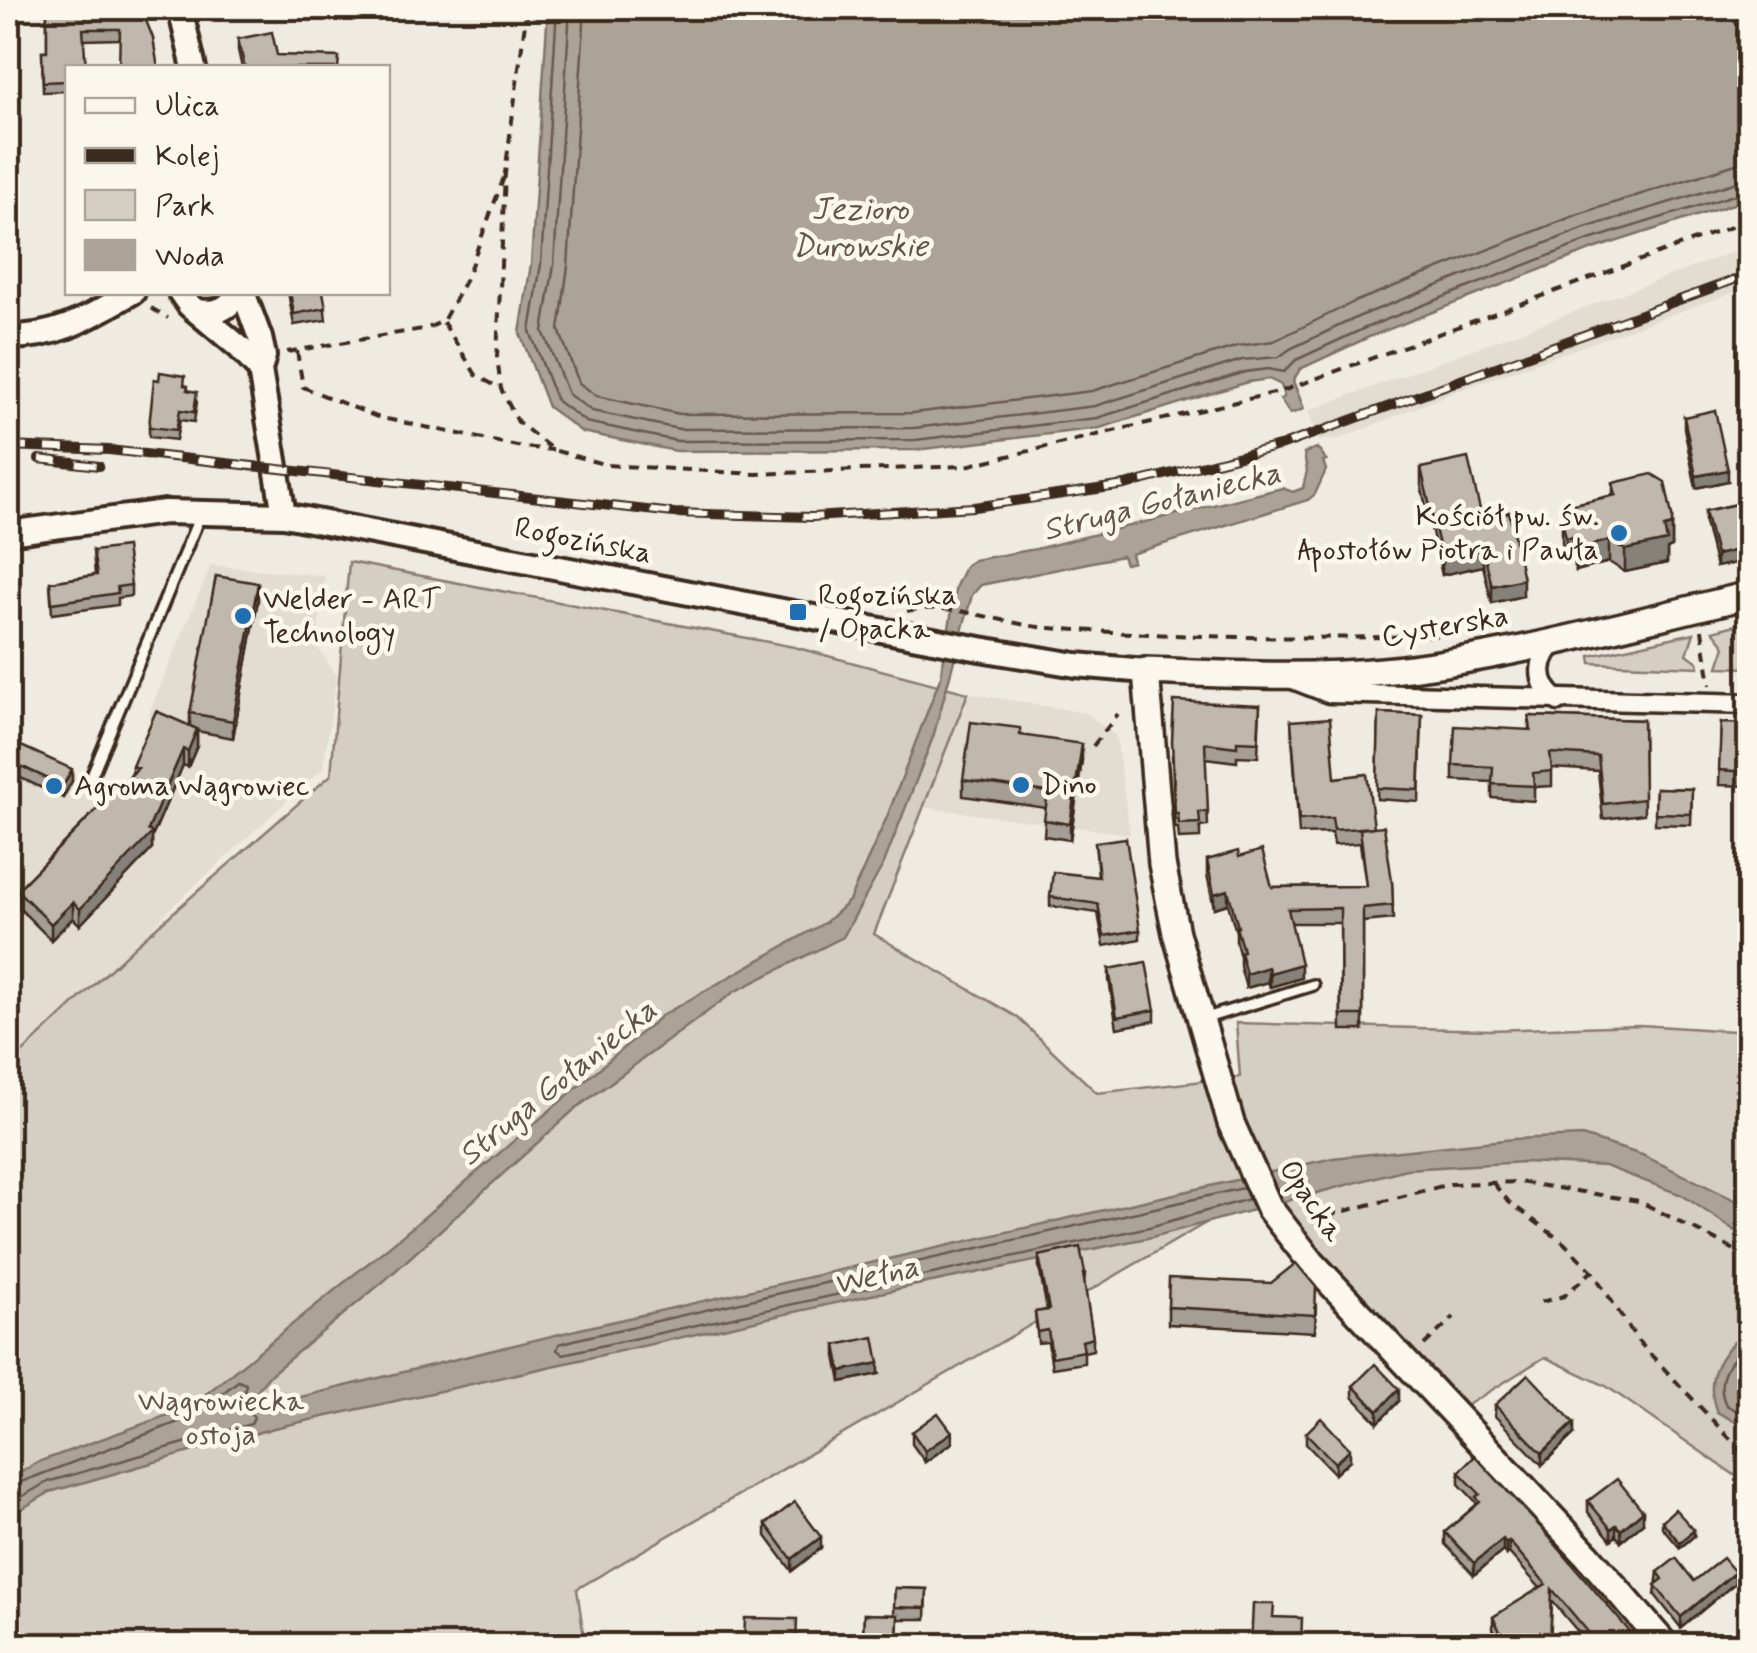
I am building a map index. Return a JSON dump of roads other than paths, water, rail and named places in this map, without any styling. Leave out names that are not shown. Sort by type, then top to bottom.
[{"type":"main road","name":"Cysterska","points":[[1146,671],[1338,675],[1434,665],[1750,595]]},
{"type":"main road","name":"Opacka","points":[[1146,671],[1162,864],[1176,933],[1231,1123],[1255,1180],[1282,1228],[1587,1555],[1666,1646]]},
{"type":"street","points":[[180,8],[193,65]]},
{"type":"street","points":[[8,337],[70,328],[166,298],[220,311],[238,295]]},
{"type":"street","points":[[242,295],[268,363],[284,514]]},
{"type":"street","points":[[166,298],[268,363]]},
{"type":"street","name":"Rogozińska","points":[[8,533],[126,515],[202,511],[284,514],[980,649],[1146,671]]},
{"type":"street","points":[[1558,639],[1548,648],[1540,671],[1548,693],[1558,701]]},
{"type":"street","points":[[1282,675],[1328,693],[1750,704]]},
{"type":"lane","points":[[89,782],[202,511]]},
{"type":"lane","points":[[1200,1020],[1314,985]]},
{"type":"water","name":"Jezioro Durowskie","points":[[548,8],[1749,8],[1749,199],[1593,249],[1369,337],[1300,369],[1293,381],[1304,409],[1290,414],[1280,399],[1284,397],[1281,385],[1269,379],[1100,428],[915,450],[676,451],[582,432],[548,407],[520,333],[531,264]]},
{"type":"water","name":"Wełna","points":[[1317,448],[1326,460],[1326,470],[1308,500],[1131,554],[1133,562],[1125,564],[1122,556],[981,585],[972,595],[933,737],[884,863],[843,937],[734,992],[575,1109],[384,1281],[271,1374],[254,1394],[251,1405],[276,1403],[580,1329],[1333,1158],[1582,1136],[1642,1155],[1749,1207],[1749,1240],[1682,1195],[1605,1166],[1524,1162],[1406,1169],[1152,1237],[912,1286],[274,1428],[50,1492],[8,1517],[8,1479],[41,1461],[190,1407],[403,1235],[661,1016],[826,922],[849,901],[887,817],[941,676],[956,586],[966,565],[1282,488],[1293,492],[1303,488],[1307,471],[1304,453]]},
{"type":"water","points":[[1749,1328],[1749,1429],[1717,1412],[1712,1387],[1723,1355]]},
{"type":"railway","points":[[8,446],[109,450],[674,513],[812,517],[974,507],[1125,485],[1283,445],[1750,274]]},
{"type":"railway","points":[[39,459],[99,466]]},
{"type":"place","name":"Kościół pw. św. Apostołów Piotra i Pawła","points":[[1619,533]]},
{"type":"place","name":"Rogozińska / Opacka","points":[[798,612]]},
{"type":"place","name":"Welder - ART Technology","points":[[243,616]]},
{"type":"place","name":"Dino","points":[[1021,785]]},
{"type":"place","name":"Agroma Wągrowiec","points":[[54,786]]},
{"type":"water label","name":"Struga Gołaniecka","points":[[1162,502]]},
{"type":"water label","name":"Struga Gołaniecka","points":[[558,1083]]},
{"type":"park label","name":"Wągrowiecka ostoja","points":[[221,1418]]}]
